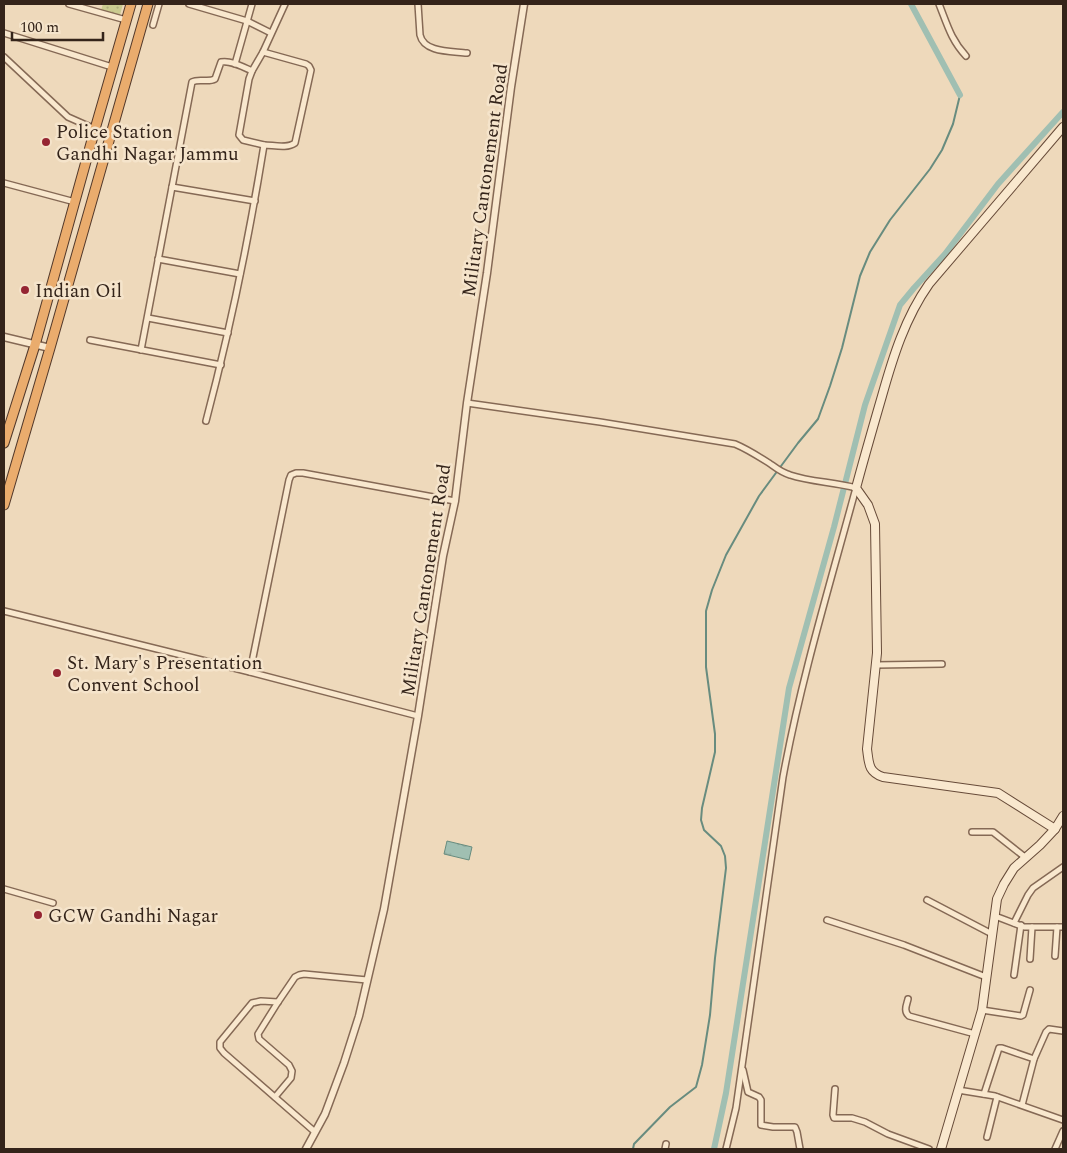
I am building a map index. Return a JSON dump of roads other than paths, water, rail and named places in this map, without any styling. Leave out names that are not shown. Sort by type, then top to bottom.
[{"type":"highway","points":[[4,443],[35,345],[131,4]]},
{"type":"highway","points":[[4,505],[148,4]]},
{"type":"main road","points":[[1055,829],[998,793],[884,777],[876,774],[871,769],[868,763],[867,749],[877,654],[875,524],[868,505],[853,487],[894,354],[916,302],[929,284],[1063,127]]},
{"type":"main road","points":[[940,1149],[982,1010],[997,899],[1014,868],[1040,845],[1055,829],[1063,816]]},
{"type":"street","points":[[70,4],[126,20]]},
{"type":"street","points":[[94,11],[97,4]]},
{"type":"street","points":[[153,25],[159,4]]},
{"type":"street","points":[[189,4],[208,6],[247,21],[271,33]]},
{"type":"street","points":[[235,64],[252,4]]},
{"type":"street","points":[[264,52],[309,66],[310,70],[295,143],[289,147],[264,145],[243,140],[239,135],[249,79],[264,52],[285,4]]},
{"type":"street","points":[[418,4],[420,35],[425,44],[434,48],[467,53]]},
{"type":"street","name":"Military Cantonement Road","points":[[306,1149],[325,1114],[344,1063],[359,1016],[384,909],[418,716],[443,556],[455,501],[467,403],[524,4]]},
{"type":"street","points":[[939,4],[952,39],[966,56]]},
{"type":"street","points":[[4,32],[112,67]]},
{"type":"street","points":[[4,57],[68,117],[95,129]]},
{"type":"street","points":[[141,350],[192,82],[215,79],[223,61],[252,71]]},
{"type":"street","points":[[206,421],[228,333],[255,201],[264,145]]},
{"type":"street","points":[[4,183],[75,202]]},
{"type":"street","points":[[172,187],[255,201]]},
{"type":"street","points":[[158,259],[240,274]]},
{"type":"street","points":[[148,318],[228,333]]},
{"type":"street","points":[[4,337],[50,348]]},
{"type":"street","points":[[90,340],[221,365]]},
{"type":"street","points":[[467,403],[734,444],[746,448],[781,472],[797,477],[853,487],[824,607],[810,652],[787,756],[736,1108],[726,1149]]},
{"type":"street","points":[[250,672],[291,475],[303,473],[455,501]]},
{"type":"street","points":[[4,611],[418,716]]},
{"type":"street","points":[[876,665],[942,664]]},
{"type":"street","points":[[972,832],[993,832],[1026,858]]},
{"type":"street","points":[[1014,923],[1033,888],[1063,867]]},
{"type":"street","points":[[4,889],[53,903]]},
{"type":"street","points":[[928,900],[992,934]]},
{"type":"street","points":[[995,916],[1024,927],[1063,927]]},
{"type":"street","points":[[827,920],[904,945],[986,977]]},
{"type":"street","points":[[1014,975],[1021,925]]},
{"type":"street","points":[[1030,959],[1032,927]]},
{"type":"street","points":[[1055,956],[1057,927]]},
{"type":"street","points":[[275,1098],[290,1078],[292,1071],[289,1065],[259,1039],[258,1034],[295,977],[300,974],[367,980]]},
{"type":"street","points":[[982,1010],[1021,1016],[1023,1015],[1030,990]]},
{"type":"street","points":[[908,998],[905,1012],[909,1016],[975,1034]]},
{"type":"street","points":[[278,1002],[261,1001],[252,1003],[220,1042],[220,1048],[315,1132]]},
{"type":"street","points":[[1022,1105],[1034,1059],[1048,1030],[1063,1031]]},
{"type":"street","points":[[984,1094],[999,1048],[1034,1059]]},
{"type":"street","points":[[742,1065],[748,1092],[759,1097],[761,1100],[761,1124],[773,1127],[795,1127],[798,1132],[800,1149]]},
{"type":"street","points":[[835,1089],[834,1118],[860,1120],[888,1134],[929,1149]]},
{"type":"street","points":[[958,1090],[997,1097],[1063,1120]]},
{"type":"street","points":[[987,1137],[997,1097]]},
{"type":"street","points":[[1054,1149],[1063,1131]]},
{"type":"water","points":[[447,841],[472,847],[469,860],[444,854]]},
{"type":"waterway","points":[[911,4],[960,95]]},
{"type":"waterway","points":[[633,1149],[634,1144],[670,1107],[696,1087],[702,1065],[710,1015],[726,868],[725,856],[721,846],[704,830],[701,820],[715,752],[715,734],[706,667],[706,611],[712,590],[726,555],[759,496],[818,419],[842,348],[860,276],[870,252],[890,220],[930,169],[942,150],[953,124],[960,95]]},
{"type":"waterway","points":[[714,1149],[726,1093],[789,688],[834,527],[865,405],[900,305],[945,254],[998,184],[1063,112]]},
{"type":"place","name":"Police Station Gandhi Nagar Jammu","points":[[46,142]]},
{"type":"place","name":"Indian Oil","points":[[25,290]]},
{"type":"place","name":"St. Mary's Presentation Convent School","points":[[57,673]]},
{"type":"place","name":"GCW Gandhi Nagar","points":[[38,915]]}]
